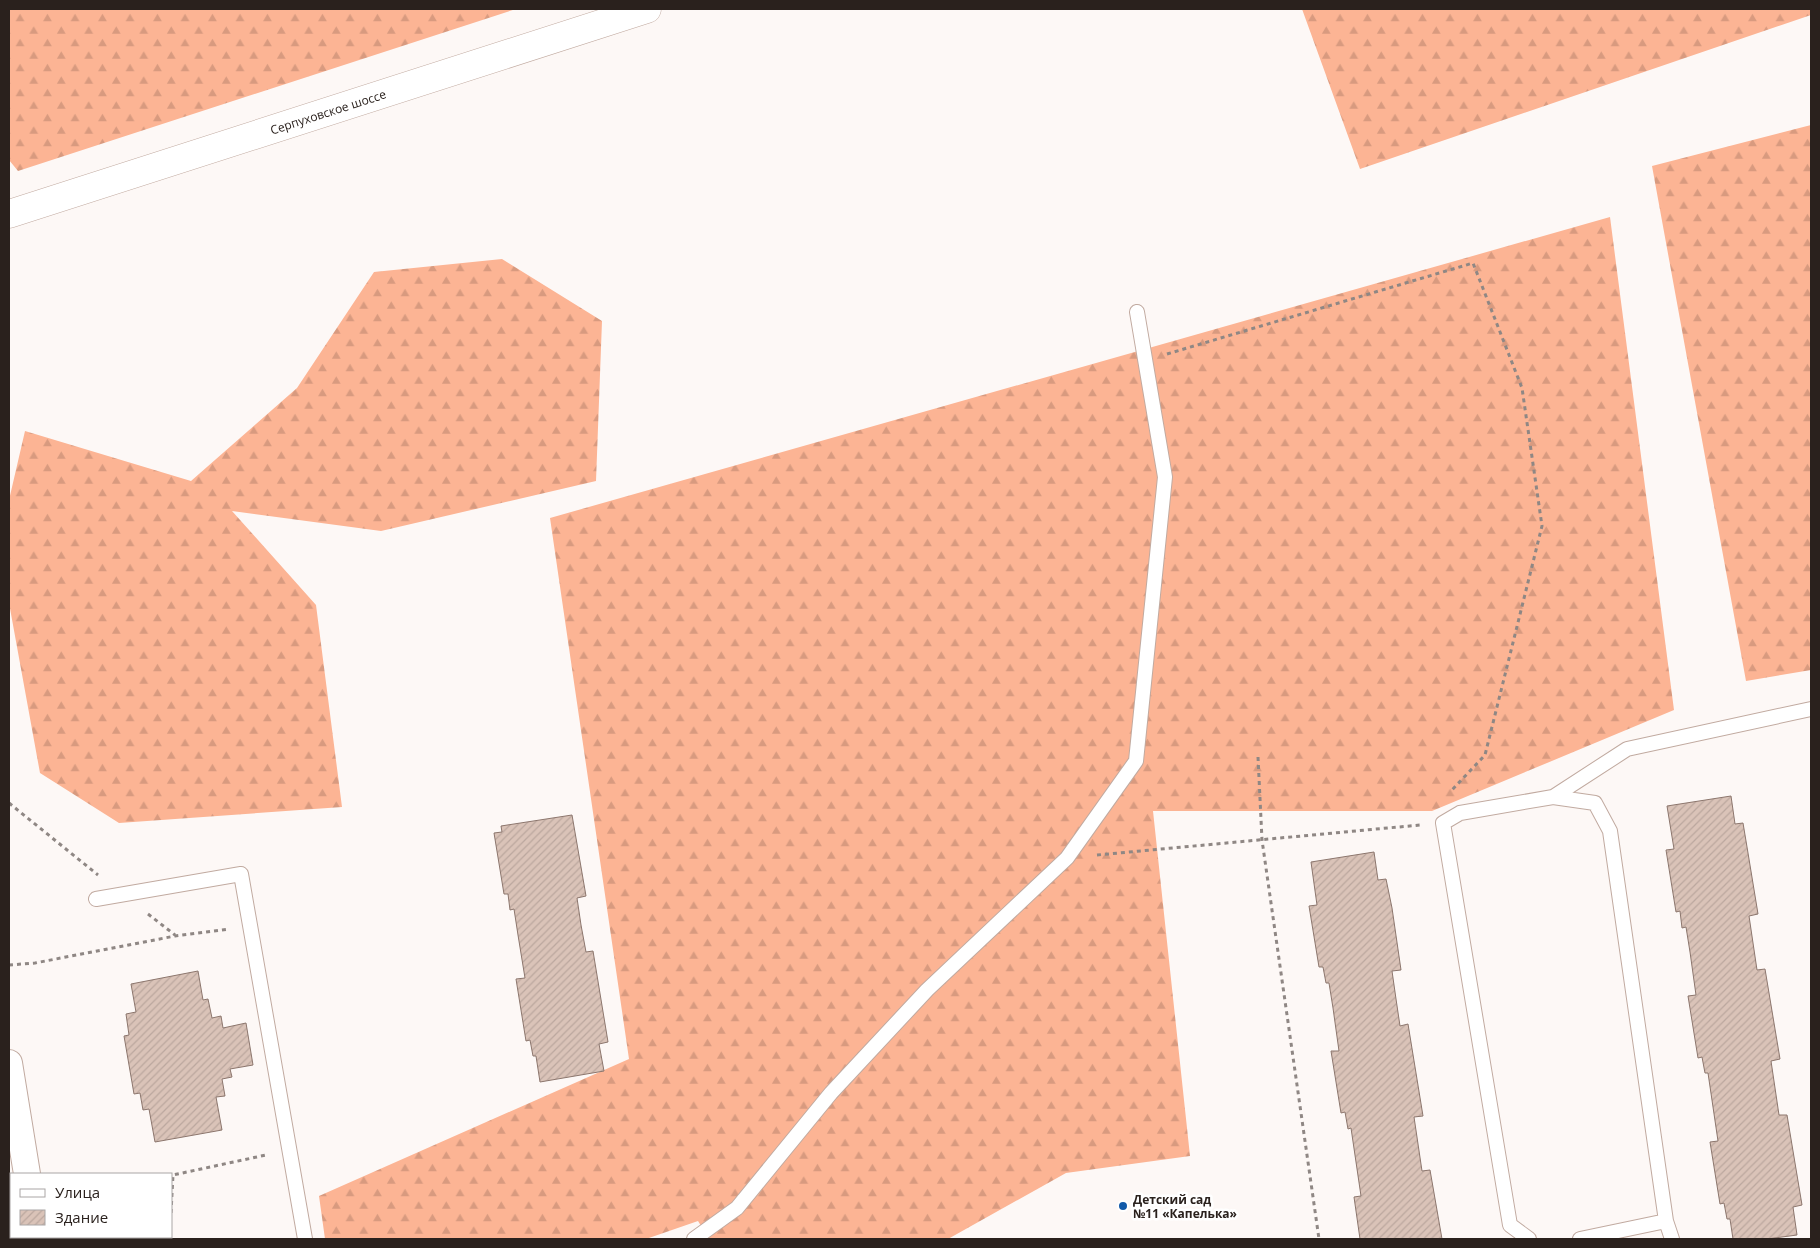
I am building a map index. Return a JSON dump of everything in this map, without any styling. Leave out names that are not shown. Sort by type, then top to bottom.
[{"type":"main road","name":"Серпуховское шоссе","points":[[9,214],[647,9]]},
{"type":"street","points":[[9,1063],[27,1173]]},
{"type":"lane","points":[[694,1239],[737,1208],[831,1093],[927,990],[1067,858],[1136,761],[1165,477],[1137,312]]},
{"type":"lane","points":[[1553,797],[1627,749],[1811,709]]},
{"type":"lane","points":[[1529,1239],[1510,1225],[1443,823],[1460,813],[1553,797],[1595,803],[1610,831],[1666,1221],[1672,1239]]},
{"type":"lane","points":[[96,898],[241,874],[304,1239]]},
{"type":"lane","points":[[1580,1239],[1666,1221]]},
{"type":"path","points":[[1145,361],[1473,263],[1522,388],[1542,526],[1485,756],[1445,797]]},
{"type":"path","points":[[1258,757],[1262,840],[1319,1239]]},
{"type":"path","points":[[9,803],[99,876]]},
{"type":"path","points":[[1418,825],[1425,818]]},
{"type":"path","points":[[1067,858],[1443,823]]},
{"type":"path","points":[[145,912],[175,936]]},
{"type":"path","points":[[9,965],[35,963],[175,936],[249,926]]},
{"type":"path","points":[[172,1194],[173,1175],[289,1151]]},
{"type":"green space","points":[[9,9],[516,9],[18,171],[9,160]]},
{"type":"green space","points":[[1302,9],[1811,9],[1811,15],[1360,169]]},
{"type":"green space","points":[[1811,125],[1811,670],[1746,681],[1652,166]]},
{"type":"green space","points":[[1610,217],[1674,710],[1432,811],[1153,811],[1190,1156],[1066,1173],[948,1239],[709,1239],[698,1221],[646,1239],[325,1239],[319,1196],[629,1059],[550,518]]},
{"type":"green space","points":[[502,259],[602,321],[596,481],[381,531],[232,511],[316,605],[342,807],[119,823],[40,773],[9,603],[9,500],[25,431],[191,481],[297,388],[374,272]]},
{"type":"building","points":[[1731,796],[1735,824],[1743,823],[1758,914],[1749,916],[1757,970],[1765,969],[1780,1059],[1771,1061],[1779,1115],[1787,1115],[1802,1205],[1793,1207],[1797,1235],[1767,1239],[1733,1239],[1730,1219],[1727,1219],[1724,1203],[1720,1204],[1710,1142],[1718,1141],[1708,1073],[1705,1073],[1702,1057],[1698,1058],[1688,996],[1696,995],[1690,952],[1686,927],[1682,928],[1680,911],[1676,912],[1666,850],[1674,849],[1667,806]]},
{"type":"building","points":[[572,815],[586,896],[577,898],[581,925],[586,952],[593,951],[608,1042],[599,1044],[604,1071],[540,1082],[536,1056],[533,1056],[530,1040],[526,1041],[516,979],[525,978],[514,909],[510,910],[508,894],[504,894],[494,833],[502,832],[501,826]]},
{"type":"building","points":[[1374,852],[1378,880],[1386,879],[1392,908],[1401,970],[1392,971],[1400,1026],[1408,1024],[1423,1116],[1414,1117],[1422,1171],[1430,1170],[1442,1239],[1360,1239],[1354,1197],[1361,1196],[1351,1128],[1348,1129],[1345,1112],[1341,1113],[1331,1051],[1339,1051],[1333,1008],[1329,983],[1326,983],[1323,967],[1319,967],[1309,906],[1317,905],[1311,862]]},
{"type":"building","points":[[198,971],[203,1000],[208,999],[212,1018],[221,1016],[223,1028],[246,1023],[253,1065],[230,1069],[232,1077],[222,1079],[225,1096],[216,1097],[222,1130],[155,1142],[149,1109],[143,1110],[140,1093],[134,1094],[124,1036],[129,1035],[126,1014],[136,1012],[131,984]]},
{"type":"place","name":"Детский сад №11 «Капелька»","points":[[1123,1206]]}]
